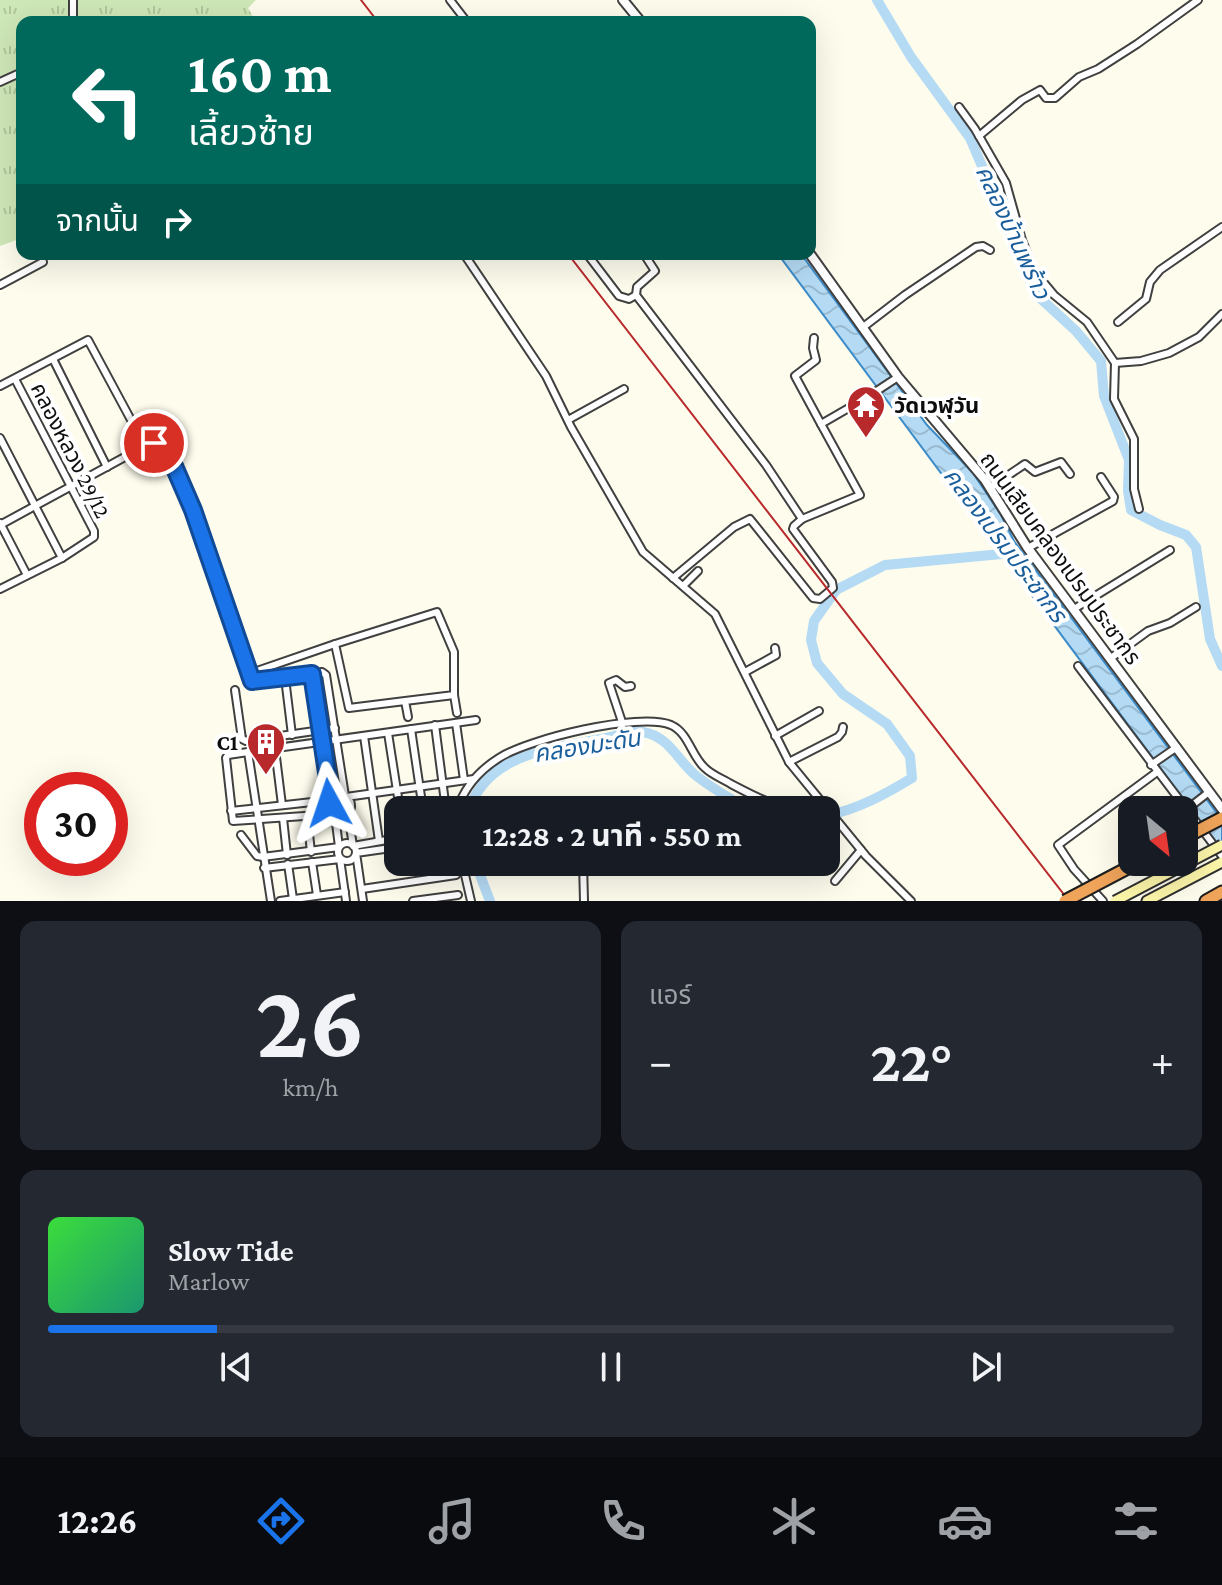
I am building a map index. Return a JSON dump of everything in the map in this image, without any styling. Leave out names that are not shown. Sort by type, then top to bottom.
[{"type":"highway","points":[[1198,831],[1222,818]]},
{"type":"highway","points":[[1065,901],[1118,873]]},
{"type":"highway","points":[[1206,901],[1222,892]]},
{"type":"main road","points":[[1115,901],[1222,845]]},
{"type":"main road","points":[[1147,901],[1222,862]]},
{"type":"street","points":[[450,0],[462,16]]},
{"type":"street","points":[[623,0],[636,16]]},
{"type":"street","points":[[979,136],[1028,95],[1040,90],[1046,98],[1055,98],[1079,77],[1098,69],[1198,0]]},
{"type":"street","points":[[959,107],[1006,183],[1034,271],[1054,295],[1086,321],[1115,363],[1114,399],[1135,447],[1134,489],[1139,509]]},
{"type":"street","points":[[1118,322],[1146,299],[1150,282],[1160,270],[1222,227]]},
{"type":"street","points":[[862,328],[976,247],[983,246],[990,250]]},
{"type":"street","points":[[468,260],[546,376],[636,543],[715,614],[789,762],[818,796]]},
{"type":"street","points":[[592,260],[619,296],[629,299],[636,295]]},
{"type":"street","points":[[648,260],[655,271],[637,287],[636,295],[778,482],[802,519]]},
{"type":"street","name":"ถนนเลียบคลองเปรมประชากร","points":[[814,260],[896,378],[991,487],[1028,548],[1207,794],[1222,809]]},
{"type":"street","points":[[0,285],[43,262]]},
{"type":"street","points":[[1115,363],[1141,361],[1169,353],[1199,337],[1222,314]]},
{"type":"street","points":[[673,578],[734,527],[750,519],[813,598],[820,599],[834,586],[793,529],[802,519],[860,495],[795,376],[816,360],[814,338]]},
{"type":"street","points":[[0,386],[88,340],[145,446]]},
{"type":"street","points":[[53,359],[107,467]]},
{"type":"street","points":[[821,424],[896,378]]},
{"type":"street","name":"คลองหลวง 29/12","points":[[15,379],[94,531],[94,537],[62,558]]},
{"type":"street","points":[[568,420],[624,389]]},
{"type":"street","points":[[0,438],[62,558],[0,589]]},
{"type":"street","points":[[27,575],[0,524],[145,446],[160,443],[171,457],[198,524],[248,674],[256,682],[322,672],[326,675],[346,797],[351,805],[348,813],[363,901]]},
{"type":"street","points":[[991,487],[1025,464],[1035,472],[1060,462],[1070,474]]},
{"type":"street","points":[[1028,548],[1113,501],[1114,497],[1101,477]]},
{"type":"street","points":[[1074,609],[1170,550]]},
{"type":"street","points":[[683,586],[698,571]]},
{"type":"street","points":[[1111,658],[1148,631],[1170,623],[1196,607]]},
{"type":"street","points":[[248,674],[437,612],[454,652],[457,713]]},
{"type":"street","points":[[335,644],[349,708],[454,695]]},
{"type":"street","points":[[745,672],[776,655],[775,648]]},
{"type":"street","points":[[1078,666],[1176,796]]},
{"type":"street","points":[[312,674],[329,806],[334,815],[346,901]]},
{"type":"street","points":[[285,678],[292,735]]},
{"type":"street","points":[[622,722],[609,683],[616,680],[625,687],[631,686]]},
{"type":"street","points":[[235,690],[242,739],[246,741],[335,728]]},
{"type":"street","points":[[405,701],[408,717]]},
{"type":"street","points":[[775,736],[819,711]]},
{"type":"street","points":[[348,813],[343,816],[236,823],[231,811],[226,758],[228,755],[476,720]]},
{"type":"street","points":[[465,796],[475,779],[500,757],[528,744],[638,720],[676,728],[705,769],[757,796]]},
{"type":"street","points":[[456,723],[464,780]]},
{"type":"street","points":[[435,725],[444,796]]},
{"type":"street","points":[[789,762],[838,737],[843,727]]},
{"type":"street","points":[[411,729],[421,796]]},
{"type":"street","points":[[388,733],[398,796]]},
{"type":"street","points":[[364,736],[379,841]]},
{"type":"street","points":[[275,749],[282,805]]},
{"type":"street","points":[[1152,764],[1175,749]]},
{"type":"street","points":[[248,752],[271,901]]},
{"type":"street","points":[[1103,901],[1074,869],[1058,845],[1157,772]]},
{"type":"street","points":[[231,811],[475,779]]},
{"type":"street","points":[[1198,801],[1207,794]]},
{"type":"street","points":[[307,816],[311,852]]},
{"type":"street","points":[[283,818],[287,855]]},
{"type":"street","points":[[840,823],[861,850],[911,901]]},
{"type":"street","points":[[1198,824],[1222,856]]},
{"type":"street","points":[[241,835],[257,856],[263,857],[311,852],[344,844],[355,849],[384,848]]},
{"type":"street","points":[[355,849],[384,840]]},
{"type":"street","points":[[264,868],[352,859],[355,849]]},
{"type":"street","points":[[835,881],[861,850]]},
{"type":"street","points":[[312,862],[317,895]]},
{"type":"street","points":[[288,864],[293,899]]},
{"type":"street","points":[[362,889],[449,876]]},
{"type":"street","points":[[465,876],[471,901]]},
{"type":"street","points":[[583,876],[584,901]]},
{"type":"street","points":[[280,901],[345,892]]},
{"type":"street","points":[[413,901],[458,895]]},
{"type":"green space","points":[[0,0],[256,0],[248,8],[253,16],[16,16],[16,240],[0,246]]},
{"type":"water","name":"คลองเปรมประชากร","points":[[782,260],[805,260],[927,425],[973,473],[1014,541],[1222,820],[1222,851],[1198,819],[1198,796],[1181,796]]},
{"type":"waterway","name":"คลองบ้านพร้าว","points":[[877,0],[911,57],[970,138],[1021,264],[1039,297],[1076,331],[1101,361],[1104,396],[1129,460],[1131,510],[1186,535],[1196,547],[1210,639],[1222,666]]},
{"type":"waterway","name":"คลองมะดัน","points":[[840,812],[870,801],[912,778],[910,756],[887,724],[843,694],[817,663],[811,640],[814,621],[836,590],[885,565],[1012,553]]},
{"type":"waterway","name":"คลองมะดัน","points":[[476,796],[490,777],[523,757],[562,746],[638,732],[659,738],[694,774],[726,796]]},
{"type":"waterway","name":"คลองมะดัน","points":[[480,876],[490,901]]},
{"type":"railway","points":[[361,0],[373,16]]},
{"type":"railway","points":[[573,260],[1069,901]]},
{"type":"place","name":"วัดเวฬุวัน","points":[[866,439]]},
{"type":"place","name":"C1","points":[[266,776]]},
{"type":"route","points":[[154,443],[160,443],[167,450],[193,510],[252,681],[312,674],[331,799],[329,803]]}]
